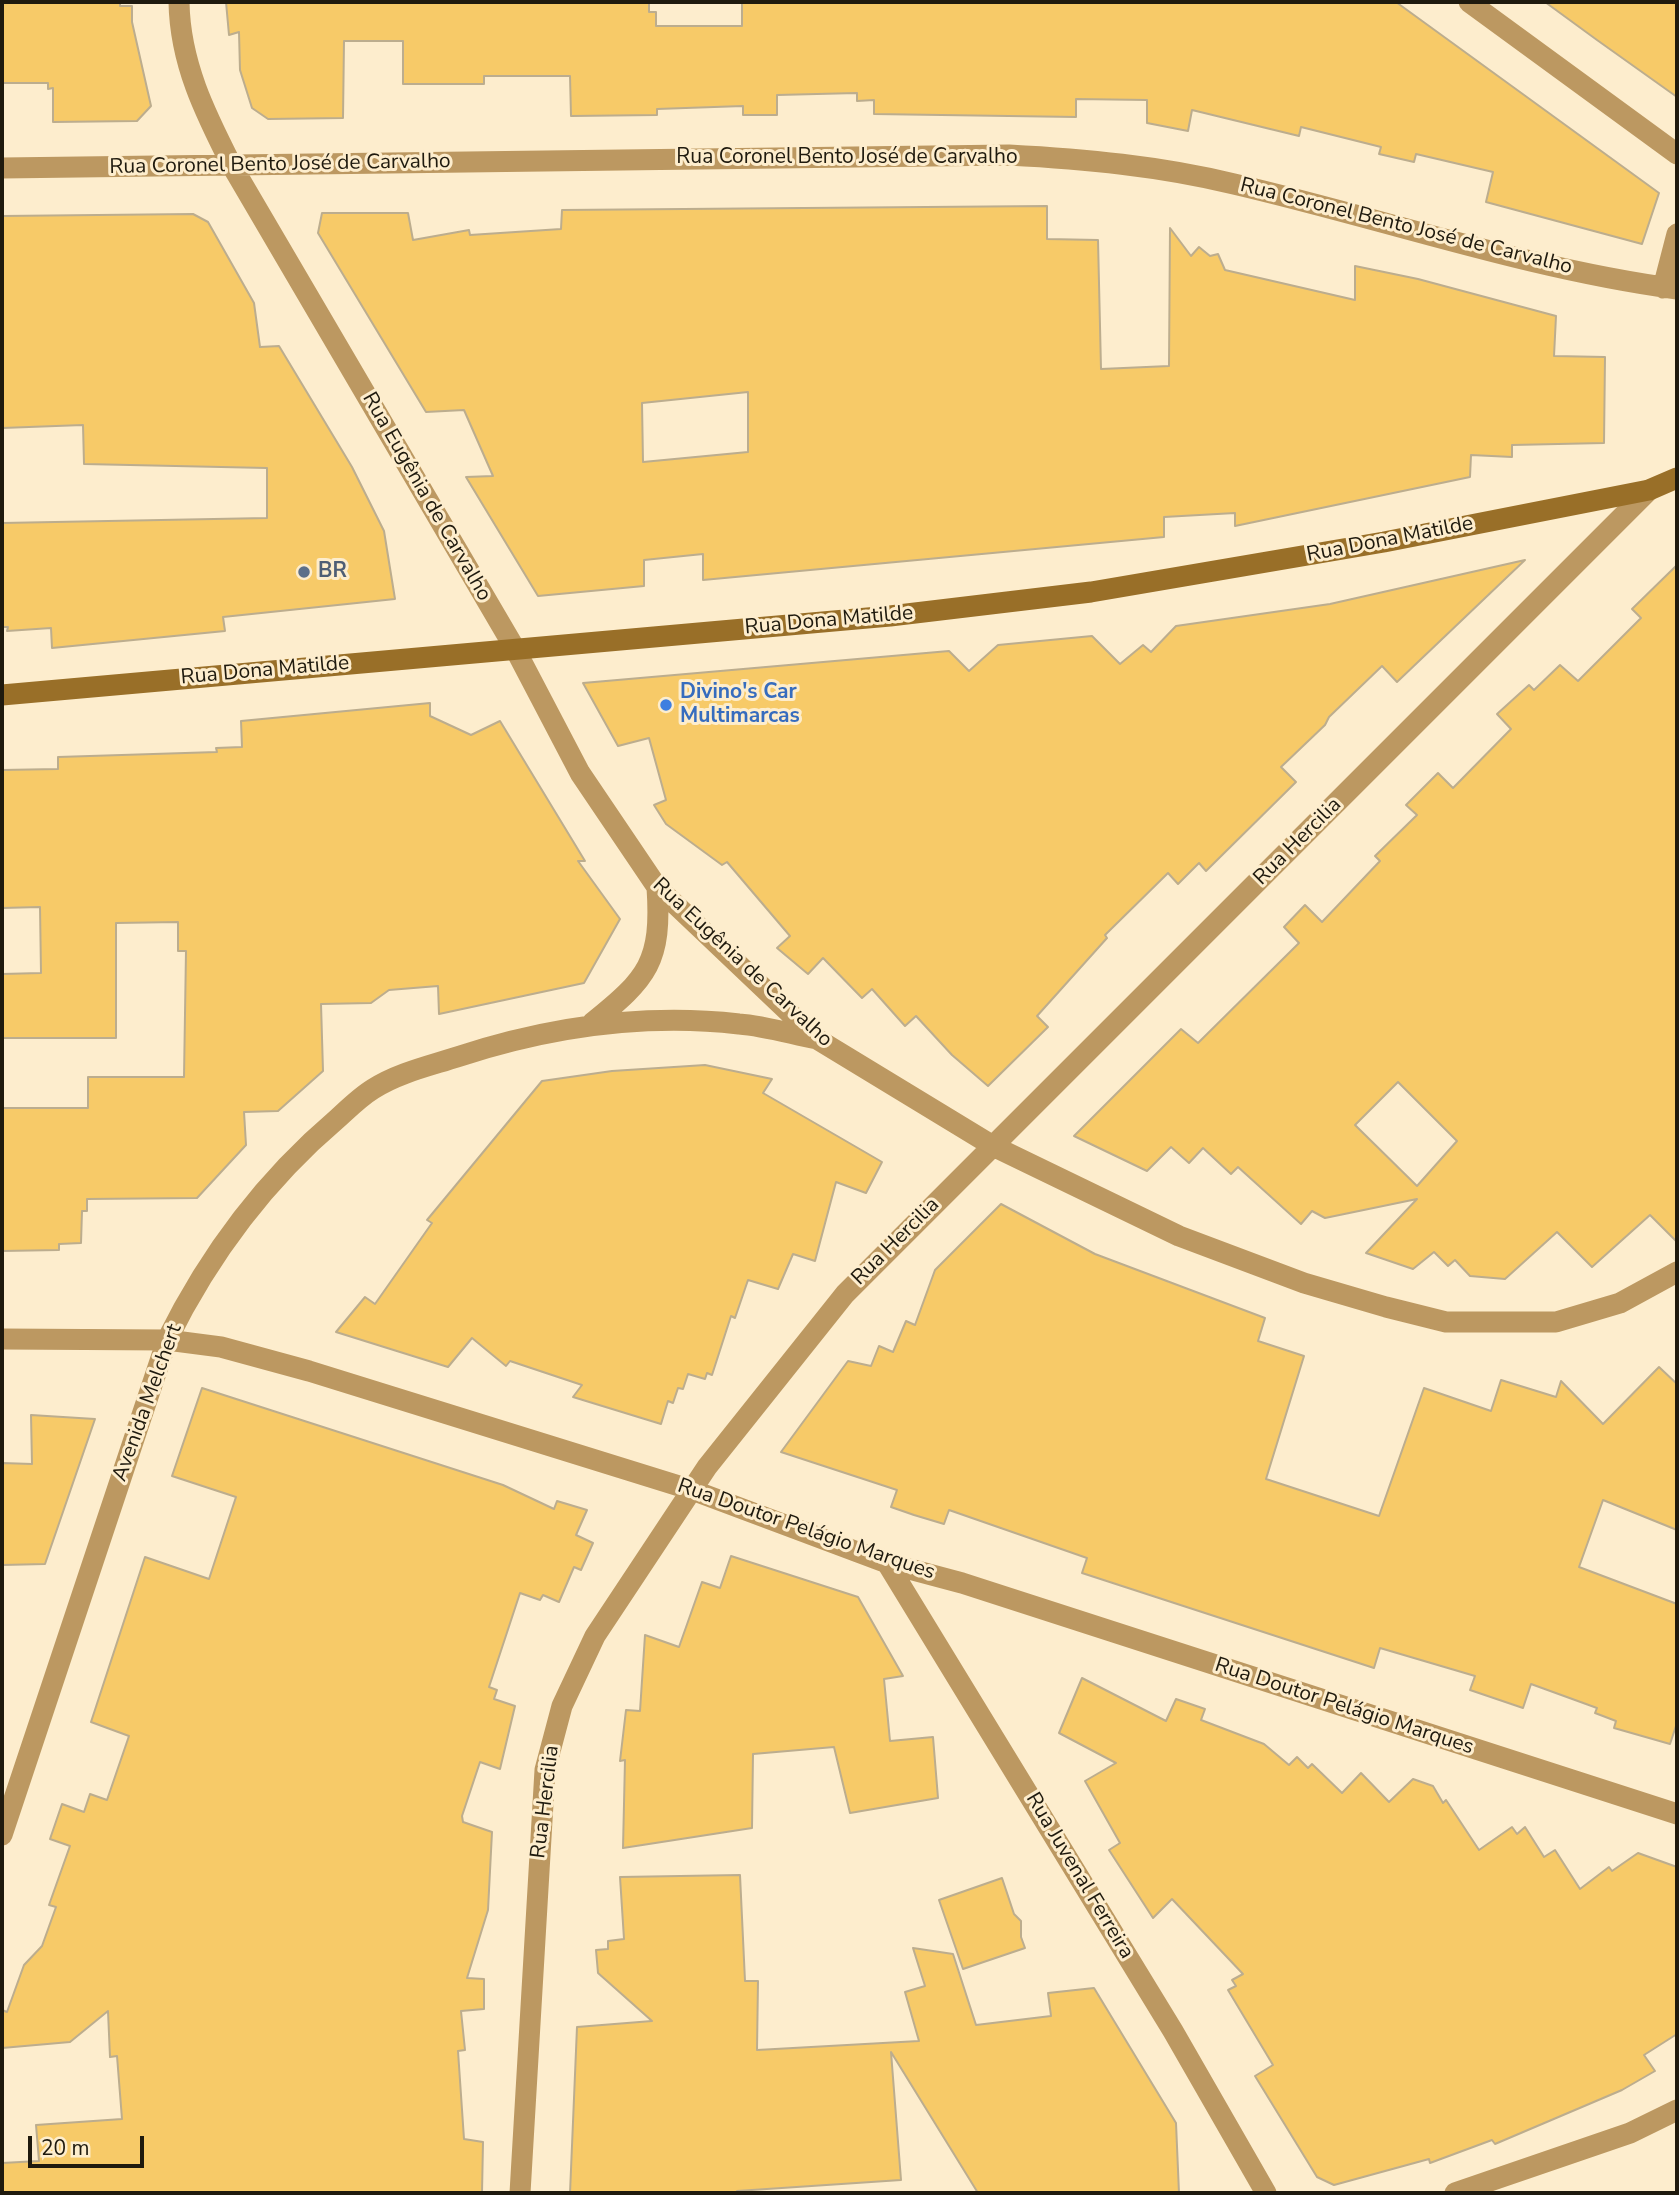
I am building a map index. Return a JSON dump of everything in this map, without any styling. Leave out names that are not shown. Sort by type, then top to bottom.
[{"type":"street","name":"Rua Eugênia de Carvalho","points":[[178,2],[187,66],[203,110],[232,166],[514,647],[580,773],[657,887],[817,1039],[993,1146],[1179,1236],[1304,1283],[1446,1322],[1556,1322],[1620,1303],[1677,1272]]},
{"type":"street","points":[[1469,2],[1677,154]]},
{"type":"street","name":"Rua Coronel Bento José de Carvalho","points":[[2,168],[1009,155],[1096,160],[1231,183],[1547,264],[1670,288]]},
{"type":"street","points":[[1670,288],[1677,234]]},
{"type":"street","name":"Rua Dona Matilde","points":[[2,695],[514,647],[890,616],[1091,592],[1384,542],[1649,490],[1677,478]]},
{"type":"street","name":"Rua Hercilia","points":[[520,2193],[545,1770],[562,1706],[595,1636],[692,1490],[746,1415],[845,1294],[1649,490]]},
{"type":"street","name":"Avenida Melchert","points":[[592,1023],[633,990],[655,953],[659,918],[657,887]]},
{"type":"street","name":"Avenida Melchert","points":[[2,1835],[167,1340],[195,1283],[256,1199],[320,1134],[373,1088],[405,1074],[491,1046],[592,1023],[664,1019],[741,1024],[817,1039]]},
{"type":"street","name":"Rua Doutor Pelágio Marques","points":[[2,1339],[167,1340],[221,1347],[309,1371],[692,1490],[887,1563],[962,1583],[1677,1814]]},
{"type":"street","name":"Rua Juvenal Ferreira","points":[[887,1563],[1173,2031],[1266,2193]]},
{"type":"street","points":[[1455,2193],[1630,2133],[1677,2110]]},
{"type":"building","points":[[2,2],[120,2],[120,6],[132,6],[132,22],[151,106],[137,121],[53,122],[53,88],[48,89],[48,83],[2,83]]},
{"type":"building","points":[[226,2],[649,2],[649,12],[656,12],[656,26],[742,26],[742,2],[1396,2],[1659,193],[1642,244],[1486,202],[1493,172],[1416,154],[1414,162],[1379,154],[1381,147],[1301,127],[1299,136],[1192,110],[1188,131],[1147,123],[1147,100],[1076,99],[1076,117],[874,114],[874,100],[857,101],[857,93],[777,95],[777,115],[743,115],[743,106],[657,109],[657,115],[571,116],[570,76],[484,76],[484,84],[403,84],[403,41],[344,41],[343,118],[268,119],[252,108],[240,70],[239,32],[229,35]]},
{"type":"building","points":[[1545,2],[1677,2],[1677,97],[1597,40]]},
{"type":"building","points":[[1047,206],[1047,239],[1098,240],[1101,369],[1169,366],[1170,228],[1191,256],[1199,247],[1210,256],[1218,254],[1225,270],[1355,300],[1355,266],[1418,279],[1556,316],[1554,356],[1605,357],[1604,443],[1512,445],[1512,457],[1471,455],[1470,477],[1235,526],[1235,513],[1164,517],[1164,537],[703,580],[703,554],[644,560],[644,586],[538,596],[466,477],[493,476],[464,410],[426,412],[318,233],[322,213],[408,213],[413,240],[469,230],[470,235],[561,229],[562,210]],"holes":[[[748,392],[748,452],[643,462],[642,403]]]},
{"type":"building","points":[[193,214],[208,222],[254,303],[260,347],[279,346],[352,467],[384,531],[395,599],[223,617],[225,631],[52,648],[51,628],[7,631],[8,627],[2,627],[2,523],[267,518],[267,468],[84,464],[83,425],[2,428],[2,216]]},
{"type":"building","points":[[1525,560],[1397,682],[1382,666],[1329,717],[1325,725],[1281,767],[1296,782],[1206,871],[1199,863],[1178,884],[1168,873],[1105,935],[1107,938],[1037,1016],[1048,1027],[988,1086],[952,1055],[916,1016],[905,1026],[872,989],[862,998],[823,958],[808,974],[777,948],[790,936],[727,862],[722,865],[666,824],[654,805],[666,800],[649,738],[618,746],[583,683],[949,651],[969,671],[998,645],[1092,636],[1120,664],[1143,645],[1151,652],[1176,626],[1330,604]]},
{"type":"building","points":[[1677,565],[1677,1242],[1650,1215],[1592,1267],[1557,1232],[1505,1279],[1470,1276],[1455,1260],[1448,1266],[1434,1252],[1413,1269],[1366,1253],[1417,1199],[1325,1218],[1312,1211],[1301,1224],[1238,1167],[1231,1174],[1203,1148],[1189,1163],[1171,1147],[1147,1171],[1074,1136],[1181,1029],[1198,1043],[1299,943],[1284,927],[1305,905],[1322,922],[1380,861],[1375,856],[1417,815],[1406,805],[1438,773],[1453,788],[1511,729],[1497,714],[1529,685],[1534,690],[1560,665],[1578,681],[1641,618],[1632,609]],"holes":[[[1398,1082],[1457,1141],[1417,1186],[1355,1125]]]},
{"type":"building","points":[[430,703],[430,716],[471,735],[500,721],[585,861],[578,861],[620,919],[584,983],[439,1014],[438,986],[389,990],[371,1003],[321,1004],[323,1071],[278,1111],[244,1112],[246,1145],[197,1198],[87,1199],[87,1211],[82,1211],[81,1243],[59,1244],[59,1250],[2,1251],[2,1108],[88,1108],[88,1077],[184,1077],[186,951],[178,951],[178,922],[116,923],[116,1038],[2,1038],[2,974],[41,973],[40,907],[2,908],[2,770],[58,769],[58,757],[217,752],[216,748],[242,747],[241,721]]},
{"type":"building","points":[[705,1065],[772,1079],[763,1093],[882,1162],[866,1193],[836,1182],[815,1261],[793,1254],[778,1289],[748,1280],[735,1318],[731,1316],[712,1375],[707,1373],[705,1379],[688,1374],[683,1389],[678,1388],[673,1403],[668,1401],[661,1424],[573,1397],[582,1385],[510,1361],[506,1366],[472,1338],[448,1367],[336,1332],[365,1297],[375,1304],[432,1223],[427,1220],[542,1081],[612,1071]]},
{"type":"building","points":[[1001,1204],[1095,1254],[1265,1318],[1258,1341],[1304,1356],[1266,1479],[1379,1516],[1424,1388],[1491,1411],[1501,1380],[1556,1397],[1561,1381],[1603,1424],[1659,1367],[1677,1384],[1677,1530],[1603,1500],[1579,1567],[1677,1604],[1677,1723],[1670,1744],[1614,1728],[1616,1721],[1595,1713],[1597,1708],[1531,1684],[1523,1708],[1470,1690],[1475,1676],[1380,1648],[1374,1668],[1082,1573],[1087,1558],[949,1510],[944,1524],[914,1515],[891,1507],[897,1490],[781,1452],[848,1361],[871,1366],[879,1346],[893,1352],[906,1321],[915,1325],[935,1270]]},
{"type":"building","points":[[202,1388],[503,1485],[554,1509],[557,1501],[587,1510],[576,1535],[593,1543],[581,1570],[574,1567],[559,1602],[543,1595],[540,1600],[520,1593],[489,1687],[497,1690],[494,1699],[515,1706],[500,1769],[480,1762],[462,1816],[463,1822],[492,1832],[488,1910],[467,1978],[484,1979],[484,2009],[461,2011],[465,2050],[458,2051],[464,2139],[483,2142],[482,2193],[2,2193],[2,2163],[39,2161],[36,2125],[122,2119],[117,2056],[110,2057],[108,2011],[70,2042],[2,2048],[2,2010],[7,2012],[24,1965],[42,1946],[56,1907],[49,1905],[70,1846],[50,1839],[62,1804],[84,1812],[90,1794],[107,1800],[129,1736],[91,1722],[145,1557],[209,1579],[236,1497],[172,1476]]},
{"type":"building","points":[[31,1415],[95,1419],[45,1564],[2,1565],[2,1463],[32,1464]]},
{"type":"building","points":[[731,1556],[858,1597],[903,1676],[884,1679],[890,1741],[933,1737],[938,1798],[850,1813],[834,1747],[753,1754],[752,1828],[623,1848],[625,1760],[620,1761],[626,1710],[640,1711],[645,1635],[679,1647],[702,1582],[720,1588]]},
{"type":"building","points":[[1082,1678],[1166,1721],[1176,1699],[1205,1709],[1201,1720],[1264,1744],[1289,1765],[1297,1757],[1308,1768],[1312,1764],[1342,1793],[1361,1773],[1389,1802],[1413,1779],[1433,1786],[1443,1803],[1446,1800],[1479,1850],[1512,1827],[1517,1834],[1525,1827],[1544,1857],[1555,1850],[1580,1889],[1609,1867],[1612,1871],[1638,1853],[1677,1867],[1677,2034],[1644,2055],[1655,2071],[1622,2090],[1495,2144],[1492,2140],[1430,2163],[1429,2159],[1334,2185],[1317,2177],[1255,2076],[1273,2065],[1228,1990],[1236,1986],[1232,1980],[1243,1974],[1172,1899],[1153,1918],[1109,1850],[1120,1843],[1085,1781],[1116,1763],[1059,1733]]},
{"type":"building","points":[[740,1875],[745,1981],[758,1981],[757,2050],[919,2041],[905,1992],[925,1986],[913,1948],[953,1954],[976,2025],[1051,2016],[1048,1993],[1094,1988],[1176,2123],[1179,2193],[978,2193],[891,2052],[901,2180],[737,2193],[570,2193],[577,2027],[652,2021],[598,1973],[596,1950],[608,1949],[608,1941],[624,1939],[620,1877]]},
{"type":"building","points":[[1002,1878],[1014,1914],[1021,1921],[1021,1937],[1025,1948],[963,1969],[939,1900]]},
{"type":"place","name":"BR","points":[[304,572]]},
{"type":"place","name":"Divino's Car Multimarcas","points":[[666,705]]}]
